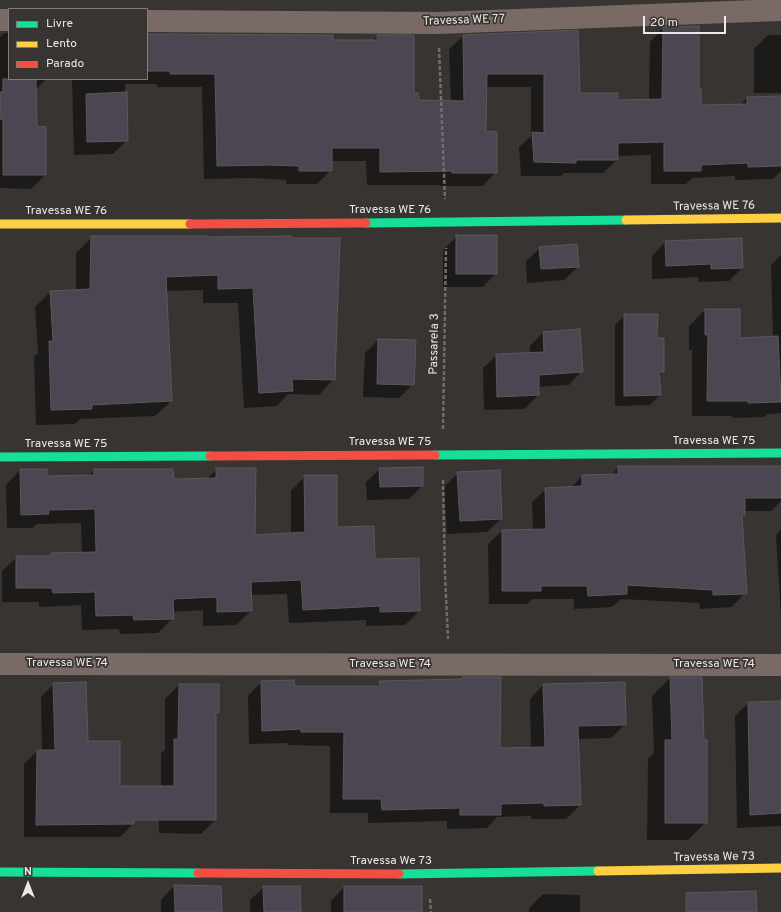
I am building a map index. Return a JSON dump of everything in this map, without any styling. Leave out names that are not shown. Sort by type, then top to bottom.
[{"type":"street","name":"Travessa WE 77","points":[[148,21],[438,23],[781,10]]},
{"type":"street","name":"Travessa WE 76","points":[[0,224],[446,223],[781,218]]},
{"type":"street","name":"Travessa WE 75","points":[[0,458],[781,453]]},
{"type":"street","name":"Travessa WE 74","points":[[0,664],[781,664]]},
{"type":"street","name":"Travessa We 73","points":[[0,872],[430,874],[781,868]]},
{"type":"path","name":"Passarela 3","points":[[438,23],[446,223],[443,455],[445,575],[450,665]]},
{"type":"building","points":[[699,26],[699,89],[701,89],[701,105],[747,104],[747,97],[781,96],[781,166],[748,167],[748,163],[701,165],[701,171],[664,171],[664,142],[618,143],[618,160],[576,160],[576,163],[534,162],[532,132],[544,133],[544,74],[487,74],[486,131],[497,132],[497,173],[452,173],[452,171],[380,172],[380,148],[332,148],[332,171],[299,171],[299,166],[217,166],[215,74],[170,74],[170,71],[148,71],[148,34],[333,35],[333,40],[377,40],[377,35],[414,35],[414,93],[418,93],[419,100],[464,101],[463,35],[578,30],[580,93],[618,93],[618,100],[662,99],[663,27]]},
{"type":"building","points":[[3,79],[36,80],[37,126],[46,127],[46,175],[3,175],[3,119],[0,119],[0,92],[3,92]]},
{"type":"building","points":[[127,92],[128,141],[87,142],[86,94]]},
{"type":"building","points":[[456,235],[497,235],[497,274],[456,274]]},
{"type":"building","points":[[91,236],[291,236],[291,238],[340,238],[335,380],[292,379],[293,391],[259,393],[253,288],[218,289],[218,275],[166,277],[172,401],[92,405],[92,409],[51,410],[49,341],[53,341],[50,291],[90,289]]},
{"type":"building","points":[[742,238],[743,268],[711,269],[711,264],[666,266],[665,241]]},
{"type":"building","points":[[577,244],[579,267],[541,269],[539,247]]},
{"type":"building","points":[[705,309],[740,309],[740,338],[778,336],[781,402],[748,403],[748,401],[707,401],[708,335],[705,335]]},
{"type":"building","points":[[624,314],[658,314],[657,338],[664,338],[664,372],[659,372],[661,395],[624,396]]},
{"type":"building","points":[[580,329],[583,372],[539,375],[539,395],[497,397],[496,354],[544,352],[543,332]]},
{"type":"building","points":[[378,339],[416,340],[414,385],[377,384]]},
{"type":"building","points":[[618,466],[781,466],[781,498],[745,498],[745,515],[742,515],[747,594],[713,595],[713,590],[627,585],[627,594],[588,596],[587,586],[541,586],[541,591],[502,591],[502,530],[546,529],[545,488],[582,486],[582,475],[618,474]]},
{"type":"building","points":[[423,467],[423,486],[380,487],[379,468]]},
{"type":"building","points":[[216,468],[256,468],[255,535],[305,532],[304,475],[337,475],[337,527],[374,526],[375,559],[419,558],[420,611],[380,612],[380,606],[303,610],[301,580],[251,582],[252,611],[217,612],[217,597],[173,599],[174,619],[134,620],[133,615],[96,616],[95,592],[53,593],[52,588],[16,588],[16,556],[51,556],[51,553],[96,552],[95,509],[48,510],[49,514],[21,515],[20,469],[47,469],[47,476],[94,475],[94,469],[173,469],[174,479],[216,478]]},
{"type":"building","points":[[500,470],[502,519],[460,521],[457,472]]},
{"type":"building","points":[[463,677],[501,677],[500,748],[545,747],[543,684],[625,682],[626,725],[578,726],[581,805],[544,806],[544,803],[501,804],[501,815],[460,815],[460,808],[382,810],[381,799],[343,799],[344,732],[301,732],[301,729],[262,731],[261,681],[294,680],[295,686],[380,686],[379,681],[463,679]]},
{"type":"building","points":[[670,677],[702,677],[704,740],[707,740],[707,823],[665,823],[665,740],[672,740]]},
{"type":"building","points":[[86,682],[88,741],[120,741],[120,786],[174,786],[174,739],[178,739],[179,684],[219,684],[219,713],[216,713],[216,820],[134,820],[134,824],[36,825],[37,750],[55,750],[53,683]]},
{"type":"building","points":[[781,701],[781,813],[750,815],[748,702]]},
{"type":"building","points":[[174,885],[221,886],[222,912],[175,912]]},
{"type":"building","points":[[263,886],[300,886],[301,912],[264,912]]},
{"type":"building","points":[[344,886],[422,886],[422,912],[344,912]]},
{"type":"building","points":[[756,891],[757,912],[686,912],[686,893]]},
{"type":"traffic: fast","points":[[366,223],[626,220]]},
{"type":"traffic: fast","points":[[435,455],[781,453]]},
{"type":"traffic: fast","points":[[0,457],[210,456]]},
{"type":"traffic: fast","points":[[399,874],[598,871]]},
{"type":"traffic: fast","points":[[0,872],[198,873]]},
{"type":"traffic: slow","points":[[626,220],[781,218]]},
{"type":"traffic: slow","points":[[0,224],[190,224]]},
{"type":"traffic: slow","points":[[598,871],[781,868]]},
{"type":"traffic: jam","points":[[190,224],[366,223]]},
{"type":"traffic: jam","points":[[210,456],[435,455]]},
{"type":"traffic: jam","points":[[198,873],[399,874]]}]
